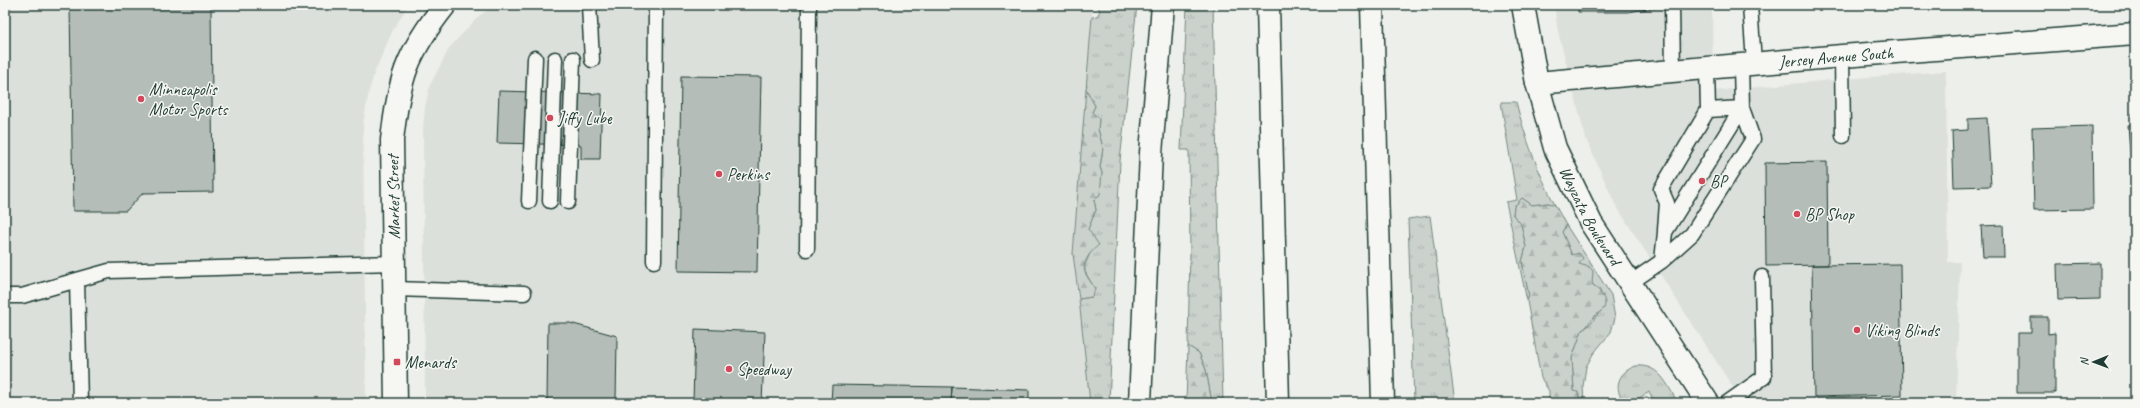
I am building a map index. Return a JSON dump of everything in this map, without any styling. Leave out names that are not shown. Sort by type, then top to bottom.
[{"type":"main road","name":"Market Street","points":[[396,403],[392,140],[398,89],[415,46],[445,5]]},
{"type":"main road","points":[[1140,403],[1151,153],[1163,5]]},
{"type":"main road","points":[[1268,5],[1278,403]]},
{"type":"main road","points":[[1372,5],[1383,403]]},
{"type":"main road","name":"Wayzata Boulevard","points":[[1523,5],[1537,83],[1556,148],[1591,223],[1708,403]]},
{"type":"main road","name":"Jersey Avenue South","points":[[1537,83],[1842,56],[2135,34]]},
{"type":"lane","points":[[589,5],[592,60]]},
{"type":"lane","points":[[654,261],[656,5]]},
{"type":"lane","points":[[807,249],[809,5]]},
{"type":"lane","points":[[1672,5],[1672,72]]},
{"type":"lane","points":[[1665,232],[1742,108],[1748,64],[1750,5]]},
{"type":"lane","points":[[1842,56],[1843,136]]},
{"type":"lane","points":[[529,201],[536,58]]},
{"type":"lane","points":[[550,201],[555,59]]},
{"type":"lane","points":[[568,202],[573,60]]},
{"type":"lane","points":[[1662,261],[1667,203],[1661,188],[1708,110],[1707,68]]},
{"type":"lane","points":[[1708,110],[1742,108]]},
{"type":"lane","points":[[1630,283],[1662,261],[1692,234],[1753,139],[1742,108]]},
{"type":"lane","points":[[5,296],[22,296],[109,271],[394,263]]},
{"type":"lane","points":[[1727,403],[1764,378],[1762,277]]},
{"type":"lane","points":[[77,280],[80,403]]},
{"type":"lane","points":[[394,289],[524,293]]},
{"type":"shaded area","points":[[5,5],[408,5],[392,32],[375,71],[369,91],[363,124],[366,403],[5,403]]},
{"type":"shaded area","points":[[495,5],[1093,5],[1073,254],[1086,351],[1090,403],[425,403],[423,129],[425,107],[430,85],[450,47],[480,15]]},
{"type":"shaded area","points":[[1554,5],[1712,5],[1713,91],[1946,71],[1948,262],[1960,262],[1956,403],[1743,403],[1615,204],[1586,139],[1558,32]]},
{"type":"green space","points":[[1097,5],[1137,5],[1120,161],[1109,403],[1090,403],[1079,299],[1092,297],[1095,289],[1085,272],[1085,265],[1091,251],[1088,229],[1096,210],[1094,200],[1102,173],[1100,167],[1103,148],[1098,129],[1099,119],[1092,112],[1095,106],[1086,89],[1092,17],[1097,16],[1100,11]]},
{"type":"green space","points":[[1187,5],[1213,5],[1223,403],[1212,403],[1206,370],[1199,353],[1188,346],[1190,253],[1189,150],[1181,150]]},
{"type":"green space","points":[[1086,89],[1095,106],[1092,112],[1099,119],[1098,129],[1103,148],[1100,167],[1102,173],[1100,194],[1094,200],[1096,210],[1088,229],[1099,245],[1093,250],[1086,260],[1084,268],[1095,289],[1092,297],[1079,299],[1073,254]]},
{"type":"green space","points":[[1501,102],[1516,102],[1532,155],[1555,205],[1548,203],[1532,205],[1522,198],[1514,207],[1513,215],[1521,223],[1526,247],[1522,262],[1529,296],[1527,301],[1506,202],[1517,200]]},
{"type":"green space","points":[[1522,198],[1532,205],[1548,203],[1555,205],[1566,225],[1562,232],[1572,255],[1579,253],[1583,258],[1579,264],[1589,267],[1593,271],[1592,284],[1599,291],[1605,301],[1604,308],[1582,330],[1572,358],[1574,391],[1578,392],[1580,403],[1549,403],[1549,391],[1541,378],[1527,301],[1529,296],[1522,262],[1526,247],[1521,224],[1513,215],[1514,207]]},
{"type":"green space","points":[[1430,216],[1455,403],[1414,403],[1408,219]]},
{"type":"green space","points":[[1566,225],[1611,295],[1615,318],[1611,332],[1593,354],[1586,367],[1583,386],[1584,403],[1580,403],[1581,398],[1574,391],[1572,358],[1582,330],[1588,326],[1604,308],[1600,290],[1592,284],[1589,267],[1579,265],[1572,256],[1562,232]]},
{"type":"green space","points":[[1188,346],[1199,353],[1206,370],[1212,403],[1186,403]]},
{"type":"green space","points":[[1636,366],[1651,368],[1657,372],[1662,377],[1678,403],[1656,403],[1649,392],[1631,403],[1624,403],[1619,391],[1619,381],[1625,372]]},
{"type":"building","name":"Minneapolis Motor Sports","points":[[70,5],[211,5],[213,192],[143,193],[126,211],[73,211]]},
{"type":"building","points":[[1578,5],[1654,5],[1654,8],[1628,12],[1578,12]]},
{"type":"building","name":"Perkins","points":[[681,76],[761,77],[757,272],[678,271]]},
{"type":"building","name":"Jiffy Lube","points":[[499,91],[602,94],[600,159],[581,159],[581,145],[497,143]]},
{"type":"building","points":[[2132,113],[2135,113],[2135,190],[2133,190],[2128,125],[2133,125]]},
{"type":"building","points":[[1987,118],[1991,186],[1954,187],[1952,131],[1968,130],[1968,119]]},
{"type":"building","points":[[2092,126],[2093,209],[2034,210],[2032,128]]},
{"type":"building","name":"BP Shop","points":[[1827,162],[1828,265],[1766,266],[1765,163]]},
{"type":"building","points":[[2003,225],[2004,257],[1983,257],[1981,226]]},
{"type":"building","points":[[2100,263],[2100,299],[2058,300],[2057,264]]},
{"type":"building","name":"Viking Blinds","points":[[1900,264],[1902,395],[1814,397],[1812,265]]},
{"type":"building","points":[[2031,317],[2048,317],[2048,334],[2055,333],[2055,393],[2017,393],[2017,333],[2031,333]]},
{"type":"building","points":[[548,323],[570,323],[617,336],[616,403],[547,403]]},
{"type":"building","name":"Speedway","points":[[695,329],[765,332],[762,403],[693,403]]},
{"type":"building","points":[[832,385],[952,387],[951,403],[831,403]]},
{"type":"building","points":[[952,387],[1029,390],[1029,403],[951,403]]},
{"type":"place","name":"Minneapolis Motor Sports","points":[[141,99]]},
{"type":"place","name":"Jiffy Lube","points":[[550,118]]},
{"type":"place","name":"Perkins","points":[[719,174]]},
{"type":"place","name":"BP","points":[[1702,181]]},
{"type":"place","name":"BP Shop","points":[[1797,214]]},
{"type":"place","name":"Viking Blinds","points":[[1857,330]]},
{"type":"place","name":"Menards","points":[[397,362]]},
{"type":"place","name":"Speedway","points":[[729,369]]}]
